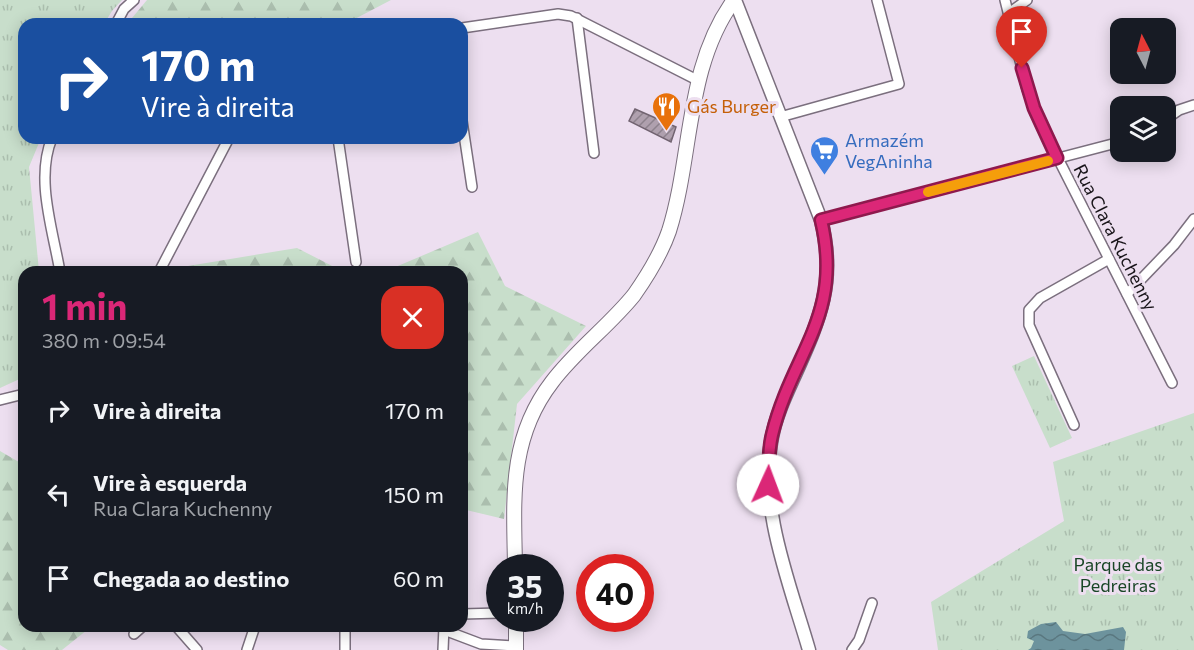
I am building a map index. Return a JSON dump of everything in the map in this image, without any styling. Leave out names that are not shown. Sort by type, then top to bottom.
[{"type":"main road","points":[[515,554],[516,467],[529,422],[551,383],[624,308],[645,280],[657,258],[672,219],[699,81],[711,39],[734,0]]},
{"type":"main road","points":[[516,632],[516,648]]},
{"type":"street","points":[[119,18],[124,9],[134,0]]},
{"type":"street","points":[[734,0],[821,220],[828,266],[823,305],[817,326],[778,415],[772,436],[768,485],[779,545],[809,650]]},
{"type":"street","points":[[780,117],[899,84],[877,0]]},
{"type":"street","name":"Rua Clara Kuchenny","points":[[1005,0],[1034,108],[1172,384]]},
{"type":"street","points":[[1009,13],[1027,0]]},
{"type":"street","points":[[468,27],[558,14],[577,18],[699,81]]},
{"type":"street","points":[[577,18],[594,153]]},
{"type":"street","points":[[1176,112],[1194,105]]},
{"type":"street","points":[[50,144],[45,186],[59,266]]},
{"type":"street","points":[[162,266],[226,144]]},
{"type":"street","points":[[339,144],[356,262]]},
{"type":"street","points":[[465,144],[472,187]]},
{"type":"street","points":[[821,220],[1110,145]]},
{"type":"street","points":[[1127,294],[1194,219]]},
{"type":"street","points":[[1174,244],[1194,227]]},
{"type":"street","points":[[1074,424],[1029,325],[1029,310],[1040,298],[1109,259]]},
{"type":"street","points":[[0,400],[18,396]]},
{"type":"street","points":[[852,650],[859,640],[872,603]]},
{"type":"street","points":[[468,614],[486,613]]},
{"type":"street","points":[[181,632],[197,650]]},
{"type":"street","points":[[247,650],[253,632]]},
{"type":"street","points":[[345,632],[345,650]]},
{"type":"street","points":[[443,650],[444,632]]},
{"type":"street","points":[[453,632],[481,644],[516,648]]},
{"type":"green space","points":[[0,0],[122,0],[108,18],[18,18],[18,144],[39,144],[29,167],[39,266],[18,266],[18,380],[0,388]]},
{"type":"green space","points":[[147,0],[391,0],[357,18],[132,18]]},
{"type":"green space","points":[[478,232],[505,286],[586,326],[517,404],[504,519],[468,510],[468,266],[398,266]]},
{"type":"green space","points":[[297,248],[332,266],[188,266]]},
{"type":"green space","points":[[1034,356],[1072,438],[1050,448],[1012,366]]},
{"type":"green space","name":"Parque das Pedreiras","points":[[1194,413],[1194,650],[938,650],[931,602],[1064,521],[1053,462]]},
{"type":"green space","points":[[0,451],[18,462],[18,632],[84,632],[62,650],[8,650],[0,645]]},
{"type":"water","points":[[1056,622],[1063,631],[1085,634],[1123,627],[1126,632],[1124,650],[1028,650],[1034,641],[1027,638],[1028,631],[1041,624]]},
{"type":"building","points":[[635,109],[676,127],[671,142],[629,121]]},
{"type":"slow traffic","points":[[928,192],[1048,161]]},
{"type":"place","name":"Gás Burger","points":[[666,132]]},
{"type":"place","name":"Armazém VegAninha","points":[[824,176]]},
{"type":"route","points":[[768,485],[772,436],[778,415],[817,326],[823,305],[828,266],[821,220],[1057,158],[1034,108],[1022,68]]}]
